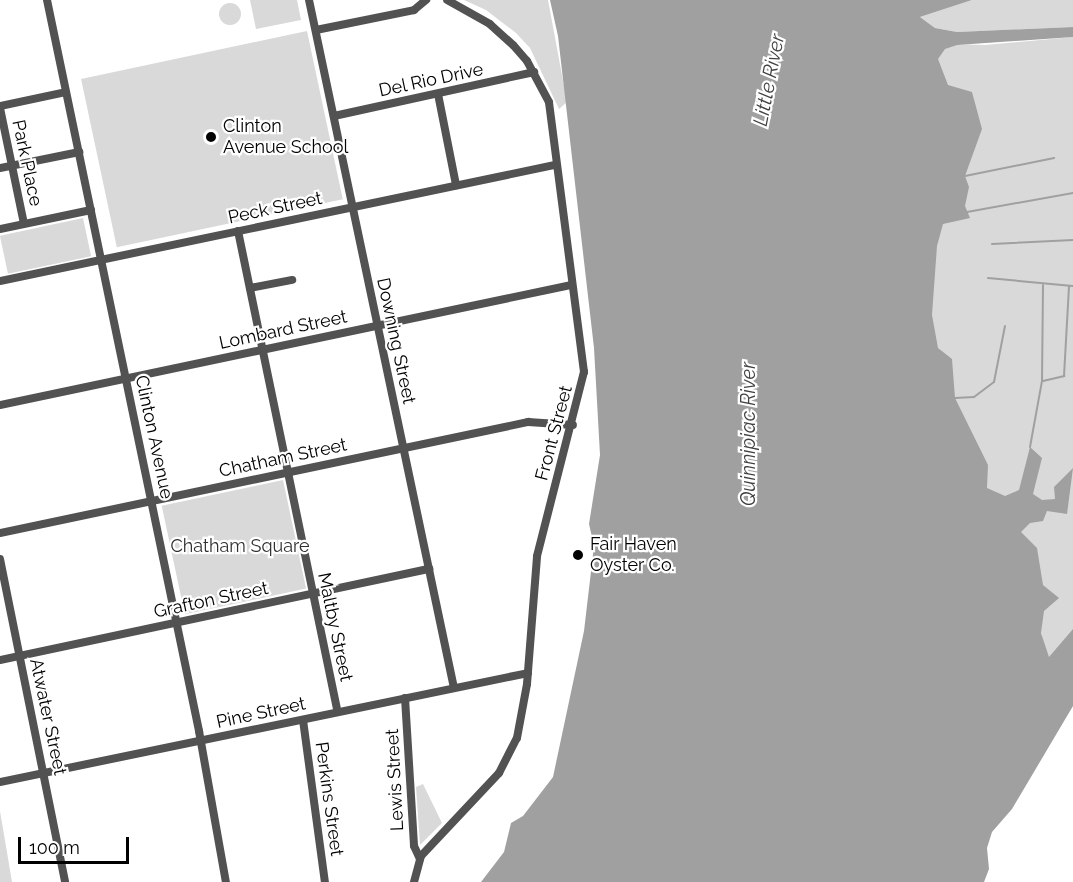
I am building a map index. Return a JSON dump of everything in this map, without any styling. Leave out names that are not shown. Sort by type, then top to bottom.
[{"type":"street","name":"Clinton Avenue","points":[[47,0],[177,623],[226,882]]},
{"type":"street","name":"Downing Street","points":[[309,0],[454,688]]},
{"type":"street","points":[[316,30],[414,10],[426,0]]},
{"type":"street","name":"Front Street","points":[[414,882],[420,859],[508,759],[519,726],[528,673],[537,556],[573,425],[584,372],[555,165],[552,112],[534,72],[520,52],[490,24],[447,0]]},
{"type":"street","name":"Del Rio Drive","points":[[334,116],[534,72]]},
{"type":"street","points":[[0,107],[66,92]]},
{"type":"street","points":[[438,94],[456,185]]},
{"type":"street","name":"Park Place","points":[[0,107],[24,224]]},
{"type":"street","points":[[0,168],[79,152]]},
{"type":"street","name":"Peck Street","points":[[0,281],[555,165]]},
{"type":"street","points":[[0,229],[91,210]]},
{"type":"street","name":"Maltby Street","points":[[238,231],[338,712]]},
{"type":"street","points":[[250,288],[292,280]]},
{"type":"street","name":"Lombard Street","points":[[0,405],[571,285]]},
{"type":"street","name":"Chatham Street","points":[[0,532],[528,422],[573,425]]},
{"type":"street","name":"Atwater Street","points":[[0,559],[65,882]]},
{"type":"street","name":"Grafton Street","points":[[0,660],[429,569]]},
{"type":"street","name":"Pine Street","points":[[0,782],[528,673]]},
{"type":"street","name":"Lewis Street","points":[[405,698],[414,846],[420,859]]},
{"type":"street","name":"Perkins Street","points":[[303,720],[325,882]]},
{"type":"green space","points":[[250,0],[297,0],[301,20],[256,29]]},
{"type":"green space","points":[[464,0],[548,0],[567,102],[559,109],[530,48],[516,33],[486,10]]},
{"type":"green space","points":[[972,0],[1073,0],[1073,27],[957,32],[935,28],[920,17]]},
{"type":"green space","points":[[230,3],[240,10],[241,14],[234,24],[230,25],[220,18],[219,14],[226,4]]},
{"type":"green space","name":"Clinton Avenue School","points":[[307,31],[343,199],[117,247],[81,79]]},
{"type":"green space","points":[[1073,37],[1073,647],[1049,670],[1013,502],[988,491],[930,346],[917,43],[985,45]]},
{"type":"green space","points":[[83,218],[91,256],[8,274],[0,236]]},
{"type":"green space","name":"Chatham Square","points":[[283,480],[306,589],[185,614],[162,506]]},
{"type":"green space","points":[[423,784],[442,823],[420,845],[416,787]]},
{"type":"green space","points":[[0,811],[12,882],[0,882]]},
{"type":"water","points":[[550,0],[972,0],[920,17],[935,28],[957,32],[1073,27],[1073,37],[957,45],[945,49],[938,59],[948,85],[972,92],[982,129],[965,176],[969,187],[965,206],[970,218],[943,224],[937,246],[932,315],[938,348],[952,359],[955,398],[988,465],[987,488],[1005,496],[1019,490],[1030,447],[1042,458],[1033,494],[1042,500],[1055,499],[1054,487],[1073,468],[1067,514],[1047,511],[1043,521],[1030,523],[1021,532],[1037,548],[1043,585],[1059,598],[1044,611],[1041,633],[1049,657],[1073,629],[1073,706],[1012,809],[992,832],[987,848],[989,869],[984,882],[481,882],[504,852],[511,823],[523,816],[553,777],[584,631],[594,546],[589,524],[600,455],[594,348],[558,36]]},
{"type":"waterway","points":[[965,176],[1054,158]]},
{"type":"waterway","points":[[967,212],[1073,193]]},
{"type":"waterway","points":[[992,244],[1073,240]]},
{"type":"waterway","points":[[988,278],[1073,286]]},
{"type":"waterway","points":[[1030,447],[1042,381],[1043,285]]},
{"type":"waterway","points":[[1043,381],[1064,376],[1069,286]]},
{"type":"waterway","points":[[955,398],[974,397],[994,382],[1005,326]]},
{"type":"place","name":"Clinton Avenue School","points":[[211,137]]},
{"type":"place","name":"Fair Haven Oyster Co.","points":[[578,555]]},
{"type":"water label","name":"Little River","points":[[769,80]]},
{"type":"water label","name":"Quinnipiac River","points":[[748,434]]}]
